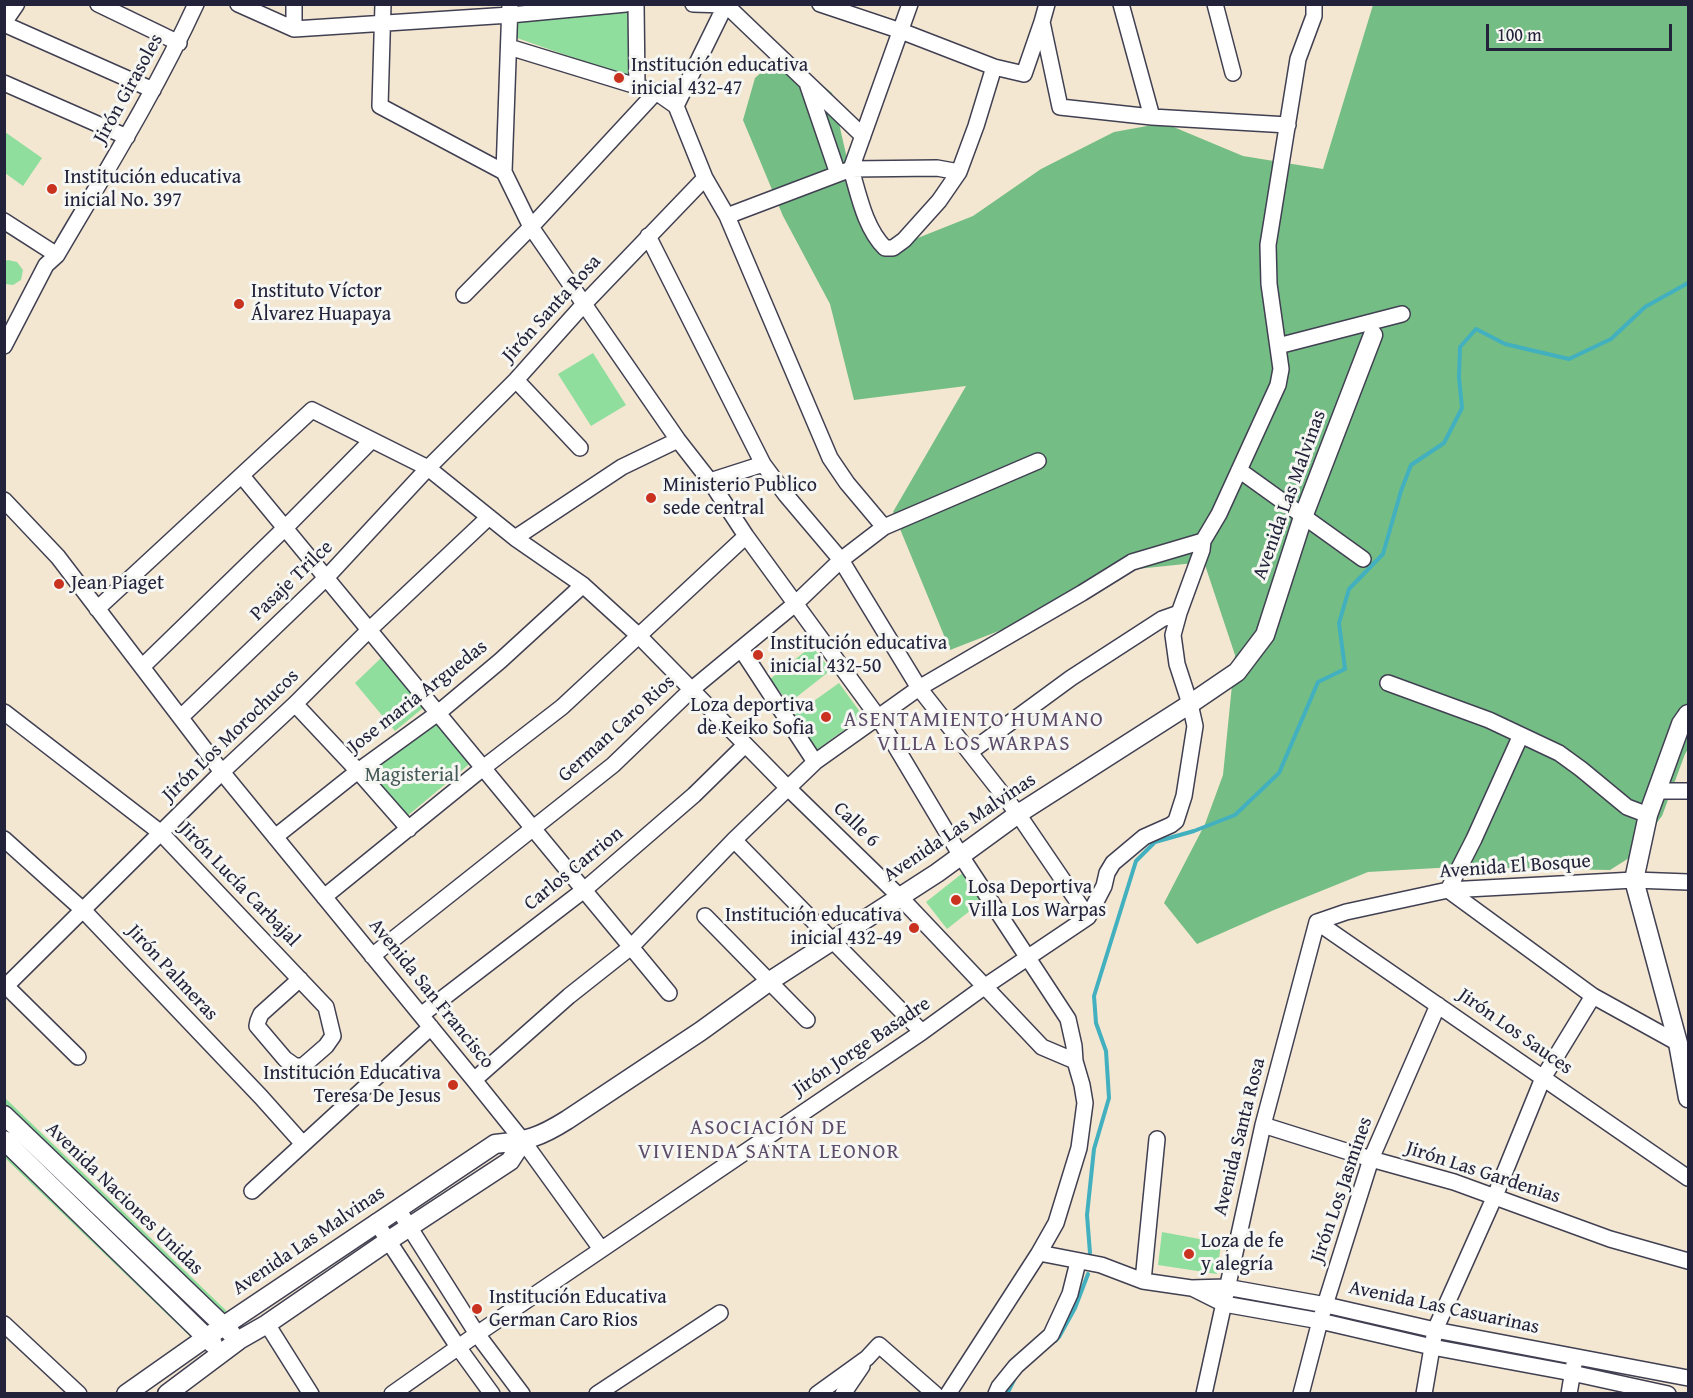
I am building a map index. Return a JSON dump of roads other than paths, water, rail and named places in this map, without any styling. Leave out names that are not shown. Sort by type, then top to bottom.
[{"type":"street","points":[[15,4],[4,22],[153,90]]},
{"type":"street","points":[[98,4],[179,43]]},
{"type":"street","name":"Jirón Girasoles","points":[[4,346],[46,265],[57,255],[127,137],[179,43],[196,4]]},
{"type":"street","points":[[238,4],[294,29],[510,10],[626,4]]},
{"type":"street","points":[[294,4],[294,29]]},
{"type":"street","points":[[383,4],[380,106],[504,172]]},
{"type":"street","points":[[636,4],[637,87]]},
{"type":"street","points":[[693,4],[726,5],[863,136]]},
{"type":"street","points":[[820,4],[994,67],[1024,74],[1047,4]]},
{"type":"street","points":[[845,172],[863,136],[910,4]]},
{"type":"street","points":[[1121,4],[1152,117]]},
{"type":"street","points":[[1215,4],[1233,73]]},
{"type":"street","points":[[648,236],[763,465],[841,560],[919,688],[1018,814],[1088,917],[1113,863],[1144,837],[1176,821],[1184,796],[1195,726],[1177,664],[1173,635],[1203,541],[1219,514],[1278,385],[1281,369],[1269,284],[1268,246],[1298,59],[1314,16],[1314,4]]},
{"type":"street","points":[[676,106],[726,5]]},
{"type":"street","points":[[510,10],[504,172],[531,226],[678,440],[710,481],[746,536],[878,717],[961,856],[1068,1019],[1085,1102],[1078,1148],[1056,1223],[1040,1253],[948,1394]]},
{"type":"street","points":[[1042,22],[1060,108],[1152,117],[1288,125]]},
{"type":"street","points":[[509,46],[656,92],[676,106],[705,178],[727,216],[830,458],[847,483],[884,527]]},
{"type":"street","points":[[807,83],[876,239],[885,248],[893,248],[920,223],[959,172],[994,67]]},
{"type":"street","points":[[4,83],[127,137]]},
{"type":"street","points":[[464,295],[656,92]]},
{"type":"street","points":[[727,216],[845,172],[937,168],[959,172]]},
{"type":"street","name":"Jirón Santa Rosa","points":[[428,468],[516,380],[584,304],[705,178]]},
{"type":"street","points":[[4,221],[57,255]]},
{"type":"street","points":[[1278,346],[1402,314]]},
{"type":"street","name":"Avenida Las Malvinas","points":[[131,1392],[223,1326],[495,1144],[523,1141],[547,1133],[567,1120],[701,1031],[770,981],[961,856],[1018,814],[1237,672],[1265,635],[1303,517],[1373,334]]},
{"type":"street","points":[[516,380],[580,448]]},
{"type":"street","name":"Calle 6","points":[[242,476],[312,410],[428,468],[515,538],[583,585],[639,636],[745,745],[900,897],[1042,1047],[1075,1061]]},
{"type":"street","points":[[142,667],[372,440]]},
{"type":"street","points":[[515,538],[622,467],[678,440]]},
{"type":"street","name":"German Caro Rios","points":[[372,956],[613,765],[692,690],[795,604],[841,560],[884,527],[1038,461]]},
{"type":"street","points":[[710,481],[763,465]]},
{"type":"street","name":"Pasaje Trilce","points":[[181,717],[326,578],[428,468]]},
{"type":"street","points":[[1239,470],[1363,559]]},
{"type":"street","points":[[97,609],[242,476],[669,993]]},
{"type":"street","name":"Avenida San Francisco","points":[[4,500],[58,557],[222,772],[523,1141],[601,1249]]},
{"type":"street","name":"Jirón Los Morochucos","points":[[5,986],[222,772],[489,517]]},
{"type":"street","points":[[324,897],[562,707],[746,536]]},
{"type":"street","points":[[474,1080],[569,996],[631,947],[734,840],[815,762],[919,688],[1132,562],[1203,541]]},
{"type":"street","name":"Jose maria Arguedas","points":[[275,837],[358,771],[438,713],[500,661],[583,585]]},
{"type":"street","points":[[970,752],[1071,678],[1162,619],[1179,613]]},
{"type":"street","points":[[741,649],[815,762]]},
{"type":"street","points":[[1388,683],[1489,720],[1559,753],[1627,807],[1648,815]]},
{"type":"street","points":[[295,704],[409,829]]},
{"type":"street","name":"Jirón Lucía Carbajal","points":[[4,712],[161,832],[300,979],[326,1007],[333,1036],[326,1046],[303,1066],[295,1066],[285,1059],[257,1026],[261,1014],[300,979]]},
{"type":"street","points":[[1689,714],[1681,724],[1648,815],[1634,880],[1678,1043],[1689,1098]]},
{"type":"street","points":[[1521,735],[1448,891],[1593,996],[1678,1043]]},
{"type":"street","name":"Carlos Carrion","points":[[252,1191],[303,1144],[426,1021],[694,795],[745,745]]},
{"type":"street","points":[[1656,791],[1689,791]]},
{"type":"street","name":"Jirón Palmeras","points":[[4,838],[83,910],[303,1144]]},
{"type":"street","points":[[734,840],[922,1032]]},
{"type":"street","name":"Avenida El Bosque","points":[[1317,922],[1346,912],[1448,891],[1634,880],[1689,882]]},
{"type":"street","points":[[705,916],[807,1020]]},
{"type":"street","name":"Jirón Jorge Basadre","points":[[392,1394],[1088,917]]},
{"type":"street","name":"Jirón Los Sauces","points":[[1317,922],[1689,1178]]},
{"type":"street","name":"Avenida Santa Rosa","points":[[1204,1394],[1263,1125],[1317,922]]},
{"type":"street","points":[[5,986],[78,1057]]},
{"type":"street","points":[[1424,1394],[1435,1330],[1495,1196],[1543,1077],[1593,996]]},
{"type":"street","name":"Jirón Los Jasmines","points":[[1301,1394],[1320,1321],[1371,1159],[1438,1005]]},
{"type":"street","name":"Avenida Naciones Unidas","points":[[4,1115],[238,1340]]},
{"type":"street","name":"Jirón Las Gardenias","points":[[1263,1125],[1454,1182],[1610,1239],[1689,1261]]},
{"type":"street","points":[[1143,1281],[1157,1139]]},
{"type":"street","name":"Avenida Naciones Unidas","points":[[4,1140],[222,1354]]},
{"type":"street","points":[[167,1394],[238,1340],[267,1324],[510,1161],[523,1141]]},
{"type":"street","points":[[398,1209],[477,1334],[522,1394]]},
{"type":"street","points":[[376,1222],[458,1347],[492,1394]]},
{"type":"street","name":"Avenida Las Casuarinas","points":[[1040,1253],[1101,1265],[1143,1281],[1191,1288],[1226,1287],[1326,1305],[1435,1330],[1689,1378]]},
{"type":"street","points":[[996,1394],[1016,1366],[1051,1335],[1070,1294],[1077,1262]]},
{"type":"street","name":"Avenida Las Casuarinas","points":[[1191,1288],[1224,1304],[1320,1321],[1432,1347],[1572,1373],[1668,1394]]},
{"type":"street","points":[[597,1394],[720,1313]]},
{"type":"street","points":[[4,1324],[79,1394]]},
{"type":"street","points":[[267,1324],[310,1394]]},
{"type":"street","points":[[843,1394],[867,1358],[879,1345],[935,1394]]},
{"type":"street","points":[[1569,1394],[1575,1357]]},
{"type":"street","points":[[817,1394],[867,1358]]},
{"type":"waterway","points":[[1090,1253],[1087,1215],[1094,1149],[1109,1098],[1106,1051],[1096,1023],[1094,996],[1136,861],[1155,842],[1194,831],[1235,815],[1279,773],[1318,682],[1345,669],[1339,623],[1349,589],[1383,554],[1411,465],[1444,443],[1462,408],[1459,377],[1460,347],[1476,329],[1505,344],[1569,359],[1611,339],[1645,307],[1688,283]]},
{"type":"waterway","points":[[1055,1341],[1075,1308],[1088,1274]]},
{"type":"waterway","points":[[1007,1394],[1015,1378]]},
{"type":"place","name":"Institución educativa inicial 432-47","points":[[619,78]]},
{"type":"place","name":"Institución educativa inicial No. 397","points":[[52,189]]},
{"type":"place","name":"Instituto Víctor Álvarez Huapaya","points":[[239,304]]},
{"type":"place","name":"Ministerio Publico sede central","points":[[651,498]]},
{"type":"place","name":"Jean Piaget","points":[[59,584]]},
{"type":"place","name":"Institución educativa inicial 432-50","points":[[758,655]]},
{"type":"place","name":"Loza deportiva de Keiko Sofia","points":[[826,717]]},
{"type":"place","name":"Losa Deportiva Villa Los Warpas","points":[[956,900]]},
{"type":"place","name":"Institución educativa inicial 432-49","points":[[914,928]]},
{"type":"place","name":"Institución Educativa Teresa De Jesus","points":[[453,1085]]},
{"type":"place","name":"Loza de fe y alegría","points":[[1189,1254]]},
{"type":"place","name":"Institución Educativa German Caro Rios","points":[[477,1309]]},
{"type":"district","name":"ASENTAMIENTO HUMANO VILLA LOS WARPAS","points":[[974,733]]},
{"type":"district","name":"ASOCIACIÓN DE VIVIENDA SANTA LEONOR","points":[[769,1141]]},
{"type":"park label","name":"Magisterial","points":[[412,776]]}]
